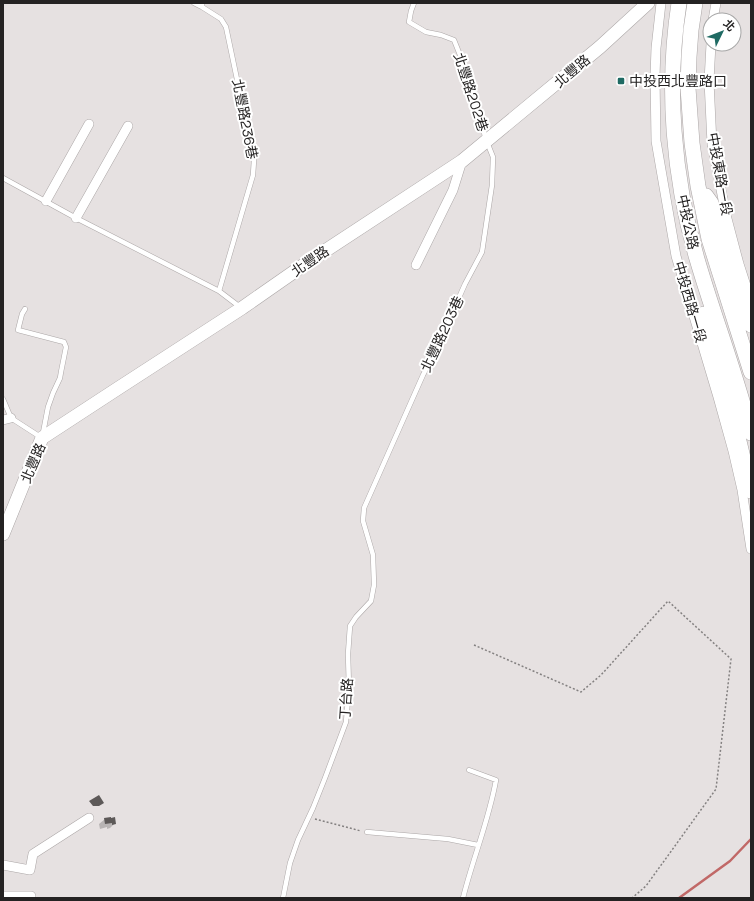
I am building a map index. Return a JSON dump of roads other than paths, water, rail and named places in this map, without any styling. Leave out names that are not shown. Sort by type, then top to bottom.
[{"type":"main road","name":"中投公路","points":[[679,3],[672,69],[673,121],[682,200],[696,257],[730,360],[751,433]]},
{"type":"main road","name":"中投公路","points":[[695,3],[689,50],[688,88],[692,143],[698,186],[709,239],[751,372]]},
{"type":"main road","points":[[698,186],[711,204],[724,252],[736,288],[751,325]]},
{"type":"main road","points":[[703,280],[700,299],[738,433],[751,492]]},
{"type":"street","name":"北豐路","points":[[3,534],[42,438],[242,308],[308,262],[462,161],[487,142],[600,47],[648,3]]},
{"type":"street","name":"中投西路一段","points":[[662,3],[656,48],[656,142],[676,256],[718,397],[742,490],[751,549]]},
{"type":"street","name":"中投東路一段","points":[[711,52],[709,81],[712,144],[726,215],[751,301]]},
{"type":"street","points":[[46,201],[89,124]]},
{"type":"street","points":[[76,218],[128,126]]},
{"type":"street","points":[[416,265],[453,190],[462,161]]},
{"type":"street","points":[[3,865],[30,870],[33,854],[89,818]]},
{"type":"street","points":[[3,896],[31,896]]},
{"type":"lane","name":"北豐路236巷","points":[[194,3],[202,5],[221,19],[226,27],[254,160],[253,175],[219,291]]},
{"type":"lane","name":"北豐路202巷","points":[[414,3],[410,11],[409,22],[426,32],[454,40],[470,80],[474,102],[487,142]]},
{"type":"lane","name":"北豐路203巷","points":[[363,521],[364,508],[377,476],[459,297],[482,252],[492,185],[493,157],[487,142]]},
{"type":"lane","points":[[3,178],[76,218],[219,291],[242,308]]},
{"type":"lane","points":[[3,399],[7,419],[42,438],[48,406],[62,372],[66,347],[64,342],[18,330],[22,314],[26,309]]},
{"type":"lane","name":"丁台路","points":[[283,898],[290,863],[298,840],[325,778],[346,722],[349,687],[350,626],[371,601],[374,585],[373,555],[363,521]]},
{"type":"lane","points":[[463,898],[492,800],[496,780],[469,770]]},
{"type":"lane","points":[[367,832],[448,838],[478,845]]},
{"type":"waterway","points":[[679,898],[730,861],[751,839]]},
{"type":"place","name":"中投西北豐路口","points":[[621,81]]}]
